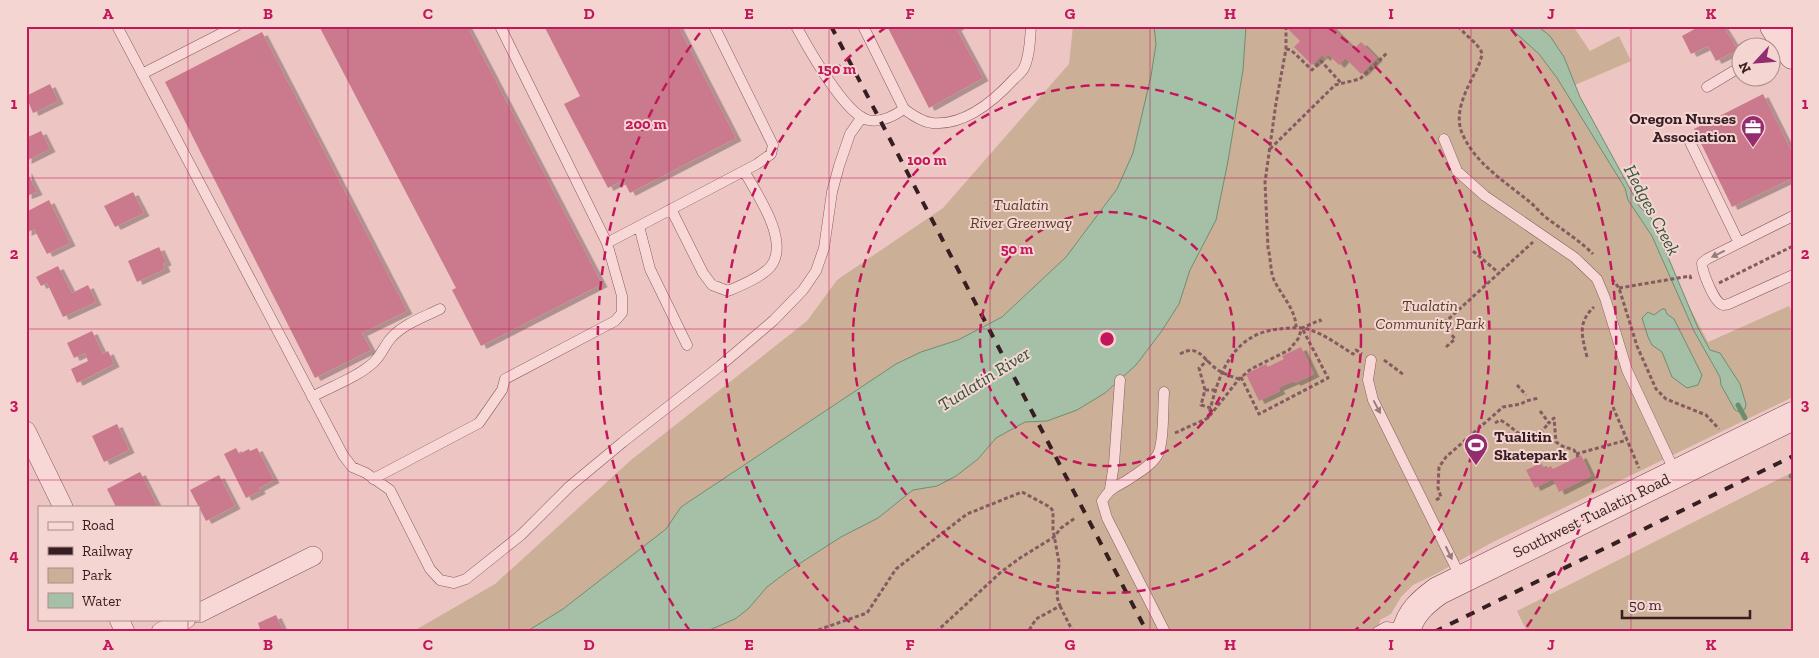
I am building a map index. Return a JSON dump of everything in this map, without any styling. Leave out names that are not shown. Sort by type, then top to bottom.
[{"type":"main road","name":"Southwest Tualatin Road","points":[[1406,631],[1411,617],[1424,601],[1461,578],[1793,416]]},
{"type":"street","points":[[26,431],[64,506]]},
{"type":"street","points":[[200,612],[313,556]]},
{"type":"street","points":[[119,620],[125,632]]},
{"type":"street","points":[[161,632],[184,620]]},
{"type":"lane","points":[[117,26],[343,455],[352,467],[390,490],[430,568],[440,580],[454,583],[466,579],[521,535],[570,486],[622,442],[720,366],[774,320],[803,290],[816,272],[824,248],[832,192],[850,134],[862,117]]},
{"type":"lane","points":[[142,74],[236,26]]},
{"type":"lane","points":[[374,479],[479,423],[502,390],[505,379],[615,321],[622,313],[622,296],[607,243],[500,26]]},
{"type":"lane","points":[[607,243],[744,171],[771,154],[773,144],[714,26]]},
{"type":"lane","points":[[796,26],[816,61],[850,108],[867,120],[881,120],[894,116],[904,109]]},
{"type":"lane","points":[[863,26],[904,109],[913,116],[929,123],[946,123],[966,116],[985,106],[1004,90],[1024,68],[1030,46],[1030,26]]},
{"type":"lane","points":[[1706,88],[1732,72]]},
{"type":"lane","points":[[1444,138],[1457,171],[1485,196],[1574,257],[1597,279],[1606,298],[1627,370],[1676,473]]},
{"type":"lane","points":[[1690,142],[1739,243]]},
{"type":"lane","points":[[671,209],[703,273],[712,285],[728,291],[746,284],[771,266],[778,249],[773,224],[744,171]]},
{"type":"lane","points":[[1793,216],[1702,263],[1702,270],[1710,287],[1718,302],[1723,305],[1731,304],[1793,275]]},
{"type":"lane","points":[[639,226],[650,269],[687,345]]},
{"type":"lane","points":[[312,397],[363,370],[378,357],[391,338],[406,326],[440,309]]},
{"type":"lane","points":[[1371,360],[1368,380],[1373,400],[1461,578]]},
{"type":"lane","points":[[1120,380],[1114,464],[1110,489],[1102,501],[1107,518],[1165,632]]},
{"type":"lane","points":[[1110,489],[1129,480],[1149,466],[1158,454],[1161,440],[1164,392]]},
{"type":"lane","points":[[1377,632],[1386,627],[1406,631]]},
{"type":"path","points":[[1286,26],[1286,49],[1265,182],[1268,248],[1273,278],[1294,316],[1296,327]]},
{"type":"path","points":[[1458,26],[1480,49],[1482,54],[1460,108],[1460,125],[1467,142],[1496,176],[1534,205],[1546,218],[1577,239],[1595,257]]},
{"type":"path","points":[[1286,49],[1292,50],[1312,70],[1321,61],[1342,84]]},
{"type":"path","points":[[1269,150],[1335,85],[1360,79],[1387,53]]},
{"type":"path","points":[[1446,347],[1455,339],[1443,324],[1500,274],[1540,235]]},
{"type":"path","points":[[1619,288],[1690,276],[1699,292],[1793,246]]},
{"type":"path","points":[[1473,251],[1500,274]]},
{"type":"path","points":[[1610,276],[1619,288],[1637,346],[1656,389],[1666,399],[1706,415],[1722,432],[1730,447]]},
{"type":"path","points":[[1587,357],[1582,334],[1583,321],[1588,312],[1596,305]]},
{"type":"path","points":[[1161,440],[1208,418],[1240,378],[1251,369],[1288,350],[1298,339],[1302,328],[1320,320],[1321,322]]},
{"type":"path","points":[[1208,418],[1215,390],[1231,354],[1250,338],[1266,330],[1296,327],[1313,330],[1353,354],[1356,350],[1371,360]]},
{"type":"path","points":[[1180,354],[1187,350],[1197,351],[1222,372],[1240,378],[1259,414],[1328,378],[1302,328]]},
{"type":"path","points":[[1382,359],[1404,375]]},
{"type":"path","points":[[1208,360],[1199,368],[1205,390],[1201,405],[1211,408]]},
{"type":"path","points":[[1517,385],[1526,396]]},
{"type":"path","points":[[1205,390],[1215,390]]},
{"type":"path","points":[[1441,497],[1438,488],[1439,467],[1446,457],[1503,407],[1539,398]]},
{"type":"path","points":[[1613,407],[1640,470]]},
{"type":"path","points":[[1540,411],[1549,423]]},
{"type":"path","points":[[1495,423],[1500,420],[1508,424],[1523,437],[1528,438],[1541,432],[1554,418],[1556,442],[1574,450],[1577,456],[1627,440]]},
{"type":"path","points":[[812,632],[867,613],[896,569],[967,514],[1022,492],[1050,507],[1053,512],[1054,537],[1059,562],[1057,597],[1073,632]]},
{"type":"path","points":[[936,632],[1001,572],[1054,537],[1061,528],[1075,518]]},
{"type":"path","points":[[1028,632],[1036,619],[1060,606]]},
{"type":"green space","name":"Tualatin River Greenway","points":[[1073,26],[1154,26],[1156,44],[1151,76],[1133,153],[1117,189],[1066,257],[1002,317],[958,340],[921,352],[896,364],[681,507],[666,529],[563,609],[526,632],[412,632],[495,584],[631,460],[807,321],[837,280],[943,208],[1069,64]]},
{"type":"green space","name":"Tualatin Community Park","points":[[1246,26],[1531,26],[1610,157],[1708,342],[1789,306],[1793,314],[1793,397],[1491,543],[1413,585],[1401,597],[1391,614],[1380,620],[1378,632],[705,632],[735,619],[748,609],[767,587],[788,571],[841,537],[878,518],[913,490],[937,486],[978,459],[996,438],[1025,422],[1047,421],[1105,393],[1136,365],[1179,304],[1190,270],[1216,220],[1243,70]]},
{"type":"green space","points":[[1531,26],[1573,26],[1590,51],[1619,36],[1631,61],[1575,85],[1564,57],[1540,28]]},
{"type":"green space","points":[[1793,472],[1793,632],[1527,632],[1517,611]]},
{"type":"water","name":"Tualatin River","points":[[1154,26],[1246,26],[1243,70],[1216,220],[1190,270],[1179,304],[1136,365],[1105,393],[1077,410],[1047,421],[1025,422],[996,438],[978,459],[956,476],[937,486],[913,490],[878,518],[841,537],[788,571],[767,587],[748,609],[735,619],[705,632],[526,632],[563,609],[666,529],[681,507],[896,364],[921,352],[958,340],[1002,317],[1066,257],[1117,189],[1133,153],[1151,76],[1156,44]]},
{"type":"water","points":[[1508,26],[1540,28],[1550,36],[1564,57],[1580,97],[1640,207],[1652,219],[1698,328],[1710,350],[1720,353],[1740,384],[1746,404],[1745,409],[1739,412],[1735,410],[1721,385],[1720,377],[1694,331],[1652,236],[1628,200],[1625,188],[1557,78],[1539,54]]},
{"type":"water","points":[[1665,309],[1667,314],[1674,319],[1702,375],[1698,385],[1687,388],[1672,377],[1662,352],[1652,345],[1648,337],[1642,318],[1648,312],[1654,315]]},
{"type":"building","points":[[319,26],[467,26],[602,284],[481,346],[452,290],[456,288]]},
{"type":"building","points":[[544,26],[678,26],[736,138],[630,193],[623,180],[608,188],[564,104],[580,96]]},
{"type":"building","points":[[887,26],[959,26],[956,28],[983,78],[929,108]]},
{"type":"building","points":[[1288,26],[1331,26],[1354,49],[1361,42],[1377,58],[1361,74],[1345,58],[1339,65],[1328,54],[1325,58],[1322,55],[1312,65],[1294,47],[1300,41],[1287,28]]},
{"type":"building","points":[[1700,26],[1723,26],[1732,40],[1732,53],[1716,61],[1708,46],[1691,54],[1682,36]]},
{"type":"building","points":[[262,32],[407,311],[362,333],[371,350],[315,378],[165,82]]},
{"type":"building","points":[[50,84],[58,101],[33,113],[26,96]]},
{"type":"building","points":[[1763,94],[1793,154],[1793,178],[1732,207],[1694,129]]},
{"type":"building","points":[[41,131],[50,149],[26,161],[26,138]]},
{"type":"building","points":[[26,170],[37,192],[27,196],[26,195]]},
{"type":"building","points":[[133,192],[144,213],[115,227],[104,206]]},
{"type":"building","points":[[49,200],[70,243],[47,254],[34,229],[26,233],[26,212]]},
{"type":"building","points":[[159,247],[166,262],[163,264],[165,269],[137,282],[128,261]]},
{"type":"building","points":[[58,266],[72,293],[88,285],[96,302],[63,317],[47,283],[41,286],[36,277]]},
{"type":"building","points":[[92,331],[103,354],[108,351],[114,364],[77,383],[71,369],[88,361],[85,353],[74,358],[67,343]]},
{"type":"building","points":[[1301,347],[1314,374],[1295,383],[1294,381],[1278,388],[1280,391],[1259,401],[1246,374],[1266,364],[1268,367],[1284,359],[1282,356]]},
{"type":"building","points":[[117,424],[129,450],[104,462],[92,436]]},
{"type":"building","points":[[236,448],[239,454],[249,449],[250,451],[257,448],[274,480],[259,488],[260,491],[246,498],[224,454]]},
{"type":"building","points":[[1581,455],[1591,476],[1559,492],[1553,479],[1535,488],[1526,470],[1541,463],[1545,469],[1551,466],[1553,469]]},
{"type":"building","points":[[140,472],[157,506],[116,506],[107,489]]},
{"type":"building","points":[[219,475],[235,506],[206,521],[200,506],[190,490]]},
{"type":"building","points":[[276,615],[284,632],[254,632],[260,629],[258,623]]},
{"type":"waterway","name":"Hedges Creek","points":[[1738,405],[1745,418]]},
{"type":"railway","points":[[831,26],[1147,632]]},
{"type":"railway","points":[[1434,632],[1793,456]]},
{"type":"place","name":"Oregon Nurses Association","points":[[1753,148]]},
{"type":"place","name":"Tualitin Skatepark","points":[[1476,466]]}]
